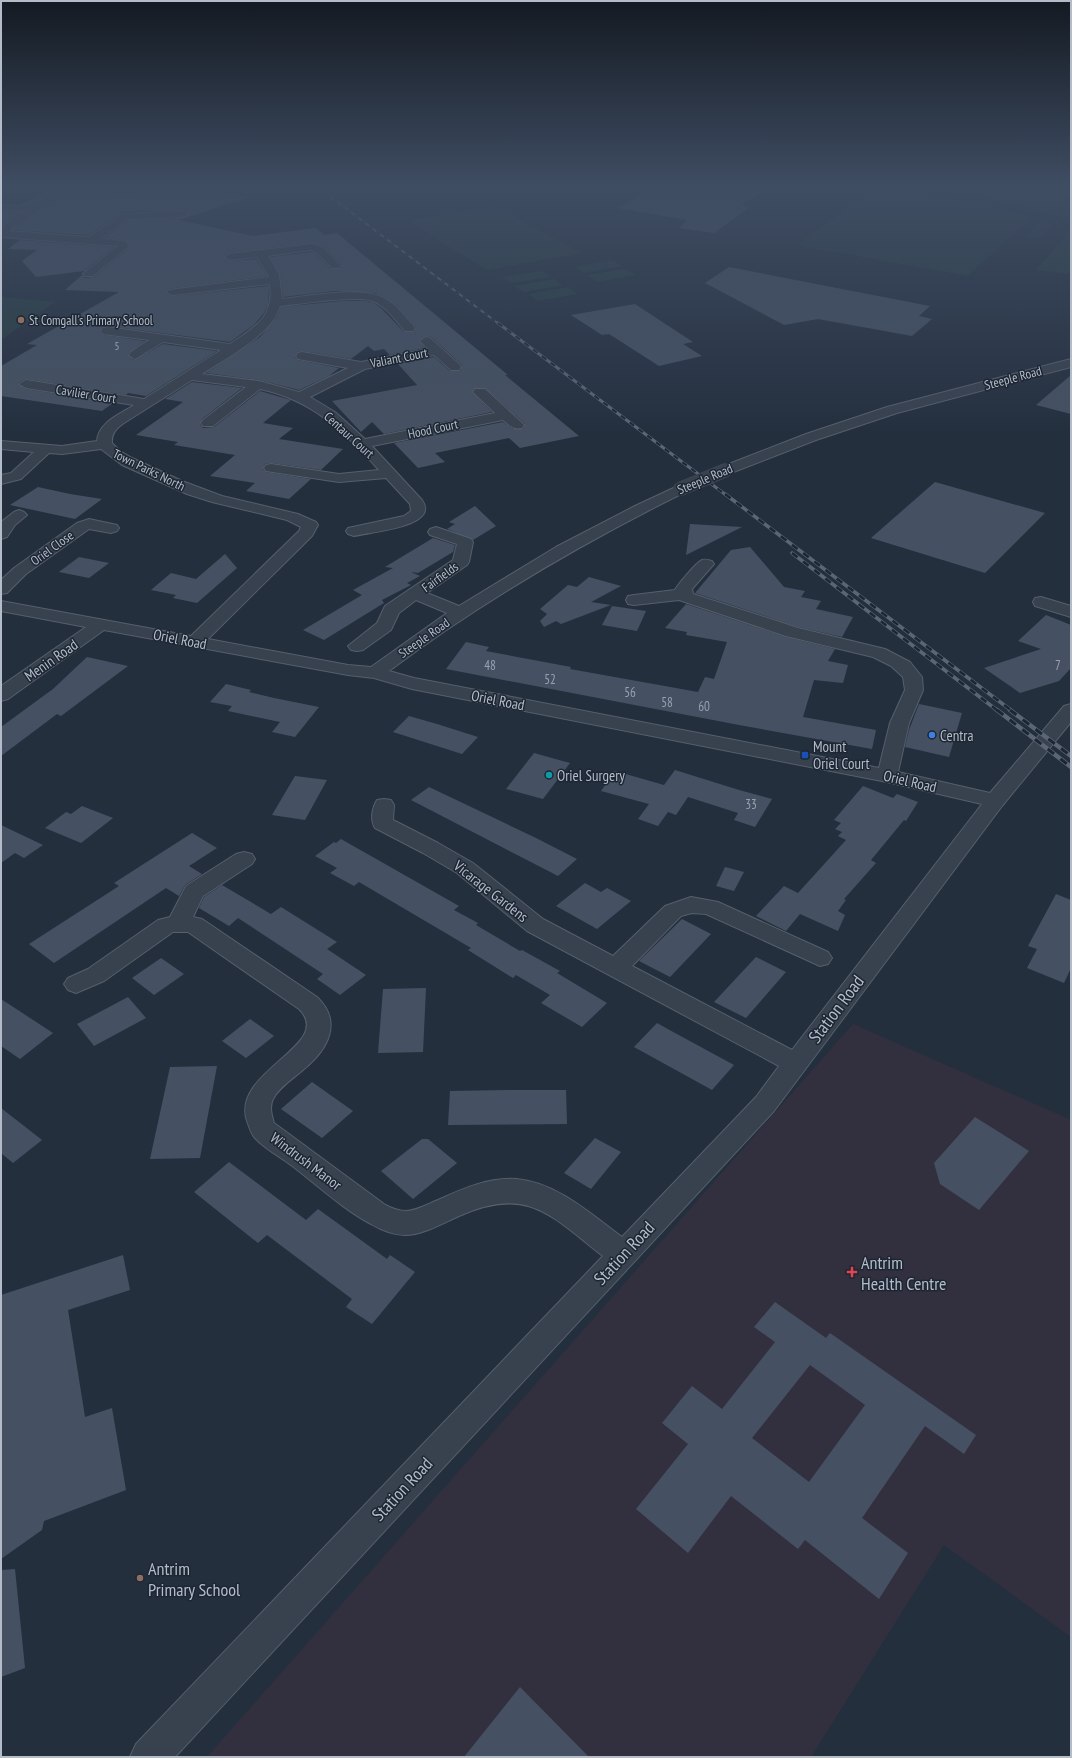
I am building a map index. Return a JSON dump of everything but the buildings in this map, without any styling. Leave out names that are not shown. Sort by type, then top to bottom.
[{"type":"street","points":[[89,274],[94,270]]},
{"type":"street","points":[[271,270],[275,280],[277,303],[372,297],[380,300],[409,328]]},
{"type":"street","points":[[173,292],[224,280],[275,280]]},
{"type":"street","name":"Town Parks North","points":[[195,642],[306,533],[310,526],[293,518],[217,499],[193,491],[113,453],[105,444],[105,434],[110,428],[191,376],[266,323],[277,303]]},
{"type":"street","points":[[107,331],[232,348]]},
{"type":"street","points":[[135,355],[161,338]]},
{"type":"street","name":"Valiant Court","points":[[423,338],[454,367]]},
{"type":"street","name":"Valiant Court","points":[[300,397],[361,366],[436,351]]},
{"type":"street","name":"Valiant Court","points":[[302,356],[361,366]]},
{"type":"street","name":"Steeple Road","points":[[375,673],[460,612],[556,553],[624,516],[680,489],[811,437],[892,410],[1071,364]]},
{"type":"street","name":"Centaur Court","points":[[191,376],[256,386],[300,397],[335,420],[361,444],[417,503],[419,508],[418,513],[409,520],[354,531]]},
{"type":"street","name":"Cavilier Court","points":[[26,384],[146,404]]},
{"type":"street","points":[[208,423],[256,386]]},
{"type":"street","points":[[480,392],[517,425]]},
{"type":"street","name":"Hood Court","points":[[361,444],[505,415]]},
{"type":"street","points":[[1,445],[44,450],[72,450],[105,444]]},
{"type":"street","points":[[1,480],[16,476],[44,450]]},
{"type":"street","points":[[271,468],[339,478],[389,473]]},
{"type":"street","points":[[1,534],[9,522],[19,515]]},
{"type":"street","name":"Oriel Close","points":[[1,589],[20,571],[83,526],[89,524],[111,528]]},
{"type":"street","name":"Fairfields","points":[[357,646],[385,626],[391,610],[461,562],[465,542],[436,532]]},
{"type":"street","points":[[684,594],[684,588],[706,564]]},
{"type":"street","name":"Fairfields","points":[[416,594],[460,612]]},
{"type":"street","points":[[634,600],[684,594],[692,601],[792,632],[879,653],[899,663],[910,675],[914,688],[902,715],[887,776]]},
{"type":"street","points":[[1041,602],[1071,612]]},
{"type":"street","name":"Oriel Road","points":[[1,606],[348,670],[375,673],[412,683],[887,776],[995,801]]},
{"type":"street","name":"Menin Road","points":[[1,695],[101,624]]},
{"type":"street","name":"Station Road","points":[[148,1757],[765,1104],[995,801],[1067,714]]},
{"type":"street","name":"Vicarage Gardens","points":[[384,805],[382,823],[462,866],[496,890],[518,912],[535,924],[795,1063]]},
{"type":"street","points":[[76,984],[96,975],[166,926],[180,923],[194,891],[244,859]]},
{"type":"street","points":[[616,968],[673,911],[681,907],[691,905],[710,907],[820,958]]},
{"type":"street","name":"Windrush Manor","points":[[180,923],[194,925],[308,1003],[318,1012],[320,1025],[311,1047],[267,1087],[259,1101],[259,1117],[264,1130],[374,1212],[391,1221],[406,1223],[424,1219],[484,1193],[508,1191],[529,1193],[550,1202],[623,1254]]},
{"type":"shaded area","name":"Antrim Health Centre","points":[[853,1024],[1071,1120],[1071,1637],[944,1545],[811,1757],[207,1757]]},
{"type":"green space","points":[[579,270],[600,270],[584,273]]},
{"type":"green space","points":[[627,270],[636,275],[597,282],[587,275]]},
{"type":"green space","points":[[935,270],[974,270],[968,276]]},
{"type":"green space","points":[[1036,270],[1071,270],[1071,274]]},
{"type":"green space","points":[[542,271],[551,277],[512,283],[502,277]]},
{"type":"green space","points":[[554,279],[563,285],[524,292],[514,286]]},
{"type":"green space","points":[[568,287],[578,294],[538,301],[528,294]]},
{"type":"green space","points":[[1,297],[55,302],[1,340]]},
{"type":"railway","points":[[428,270],[499,324]]},
{"type":"railway","points":[[498,323],[726,495]]},
{"type":"railway","points":[[725,494],[1012,711]]},
{"type":"railway","points":[[792,553],[998,711]]},
{"type":"railway","points":[[997,710],[1071,767]]},
{"type":"railway","points":[[1010,710],[1071,756]]},
{"type":"place","name":"St Comgall's Primary School","points":[[21,320]]},
{"type":"place","name":"Centra","points":[[932,735]]},
{"type":"place","name":"Mount Oriel Court","points":[[805,755]]},
{"type":"place","name":"Oriel Surgery","points":[[549,775]]},
{"type":"place","name":"Antrim Health Centre","points":[[852,1272]]},
{"type":"place","name":"Antrim Primary School","points":[[140,1578]]}]
